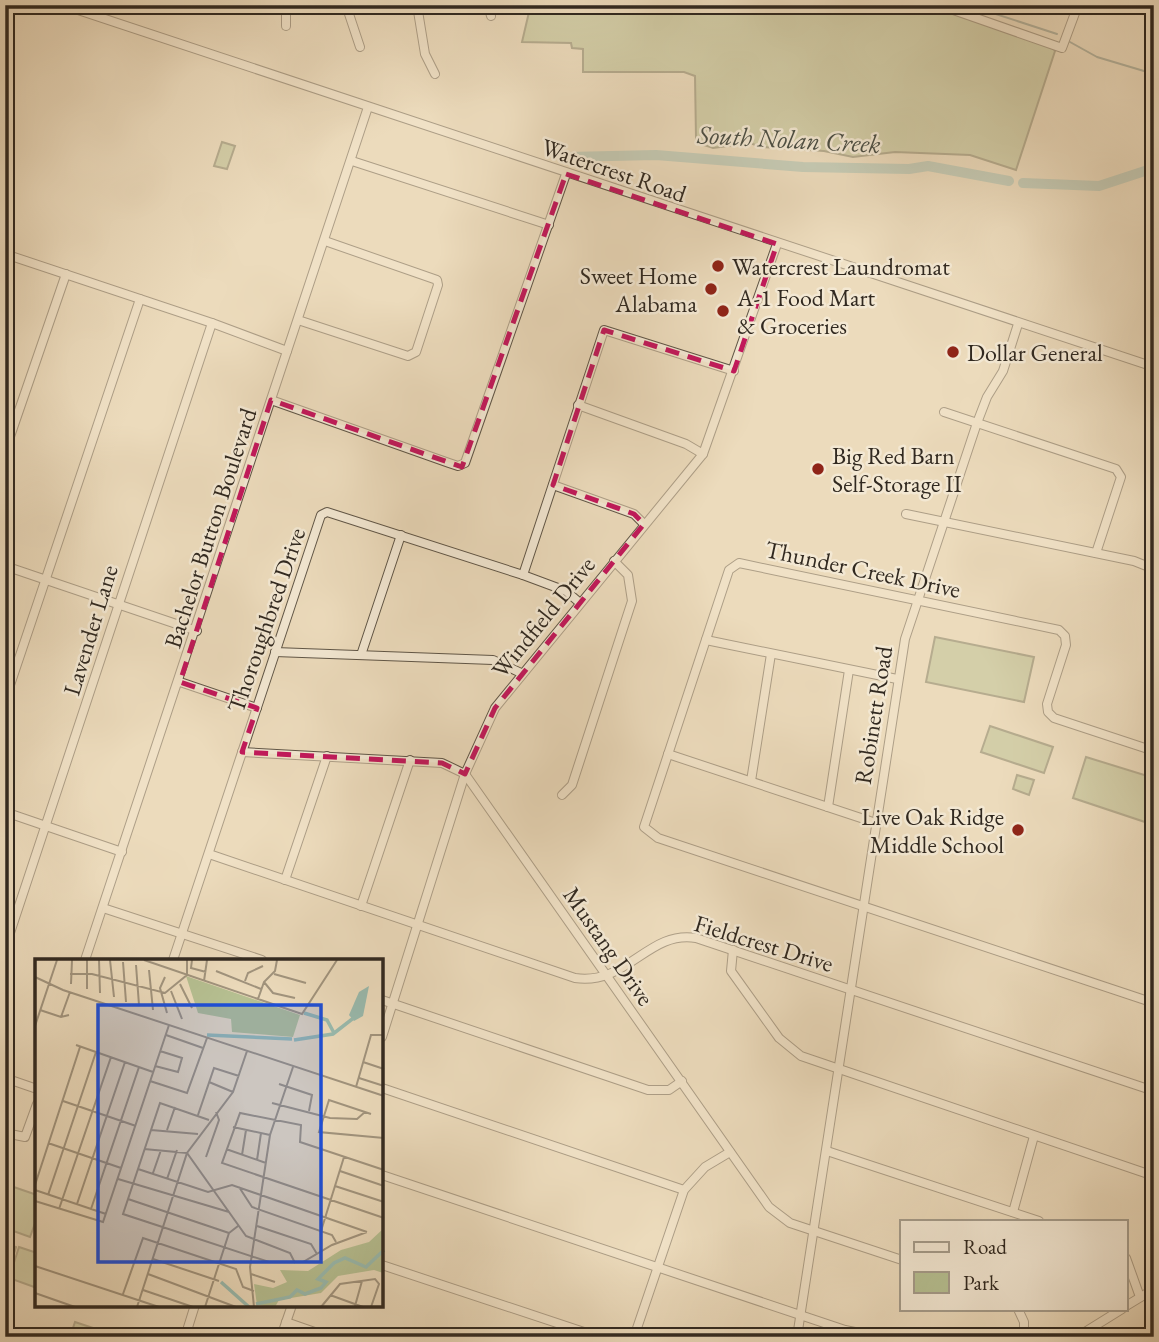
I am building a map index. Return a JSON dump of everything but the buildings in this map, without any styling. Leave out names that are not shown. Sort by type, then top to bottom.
[{"type":"street","name":"Watercrest Road","points":[[63,5],[1154,367]]},
{"type":"street","points":[[286,5],[286,26]]},
{"type":"street","points":[[346,5],[360,47]]},
{"type":"street","points":[[417,5],[425,54],[435,74]]},
{"type":"street","points":[[488,5],[491,16]]},
{"type":"street","points":[[939,5],[1062,48],[1078,5]]},
{"type":"street","name":"Bachelor Button Boulevard","points":[[87,959],[368,107]]},
{"type":"street","points":[[352,161],[549,225]]},
{"type":"street","points":[[271,400],[458,466],[465,463],[566,174]]},
{"type":"street","points":[[298,320],[408,356],[416,352],[438,285],[437,280],[325,241]]},
{"type":"street","name":"Windfield Drive","points":[[383,1034],[465,774],[495,708],[703,454],[777,244]]},
{"type":"street","points":[[5,254],[288,351]]},
{"type":"street","points":[[5,451],[66,274]]},
{"type":"street","points":[[5,700],[140,299]]},
{"type":"street","name":"Lavender Lane","points":[[5,948],[47,826],[117,603],[212,323]]},
{"type":"street","name":"Robinett Road","points":[[797,1337],[852,990],[897,679],[917,599],[943,522],[977,423],[987,397],[1003,371],[1018,324]]},
{"type":"street","points":[[523,575],[604,330],[734,371]]},
{"type":"street","points":[[578,405],[686,444],[703,454]]},
{"type":"street","points":[[944,412],[1116,469],[1121,477],[1096,553]]},
{"type":"street","points":[[553,485],[634,513],[644,524]]},
{"type":"street","name":"Thoroughbred Drive","points":[[174,959],[321,515],[327,512],[523,575],[566,591],[580,603]]},
{"type":"street","points":[[906,514],[1096,553],[1154,569]]},
{"type":"street","points":[[361,655],[401,535]]},
{"type":"street","points":[[562,795],[572,785],[632,601],[628,575],[614,561]]},
{"type":"street","name":"Thunder Creek Drive","points":[[864,907],[658,838],[644,827],[729,570],[738,563],[1059,630],[1065,636],[1066,645],[1047,704],[1048,712],[1054,718],[1154,751]]},
{"type":"street","points":[[5,566],[197,631]]},
{"type":"street","points":[[706,640],[897,679]]},
{"type":"street","points":[[1154,644],[1151,653],[1154,663]]},
{"type":"street","points":[[275,652],[493,660],[521,673]]},
{"type":"street","points":[[751,781],[771,654]]},
{"type":"street","points":[[828,807],[849,670]]},
{"type":"street","points":[[180,682],[257,708]]},
{"type":"street","points":[[242,752],[442,762],[465,774]]},
{"type":"street","points":[[668,754],[876,823]]},
{"type":"street","points":[[285,880],[327,756]]},
{"type":"street","points":[[361,906],[410,760]]},
{"type":"street","name":"Mustang Drive","points":[[465,774],[769,1208],[790,1223],[900,1260]]},
{"type":"street","points":[[5,812],[122,852]]},
{"type":"street","points":[[209,854],[575,978],[607,977]]},
{"type":"street","points":[[864,907],[1154,1003]]},
{"type":"street","points":[[103,908],[256,959]]},
{"type":"street","name":"Fieldcrest Drive","points":[[607,977],[660,943],[678,937],[696,938],[1154,1091]]},
{"type":"street","points":[[733,950],[731,971],[779,1038],[801,1056],[1154,1176]]},
{"type":"street","points":[[383,1000],[648,1090],[668,1090],[682,1081]]},
{"type":"street","points":[[5,1078],[35,1088]]},
{"type":"street","points":[[383,1088],[684,1190]]},
{"type":"street","points":[[5,1133],[25,1137],[35,1110]]},
{"type":"street","points":[[1013,1213],[1034,1136]]},
{"type":"street","points":[[827,1151],[1036,1220]]},
{"type":"street","points":[[634,1337],[684,1190],[705,1167],[730,1152]]},
{"type":"street","points":[[383,1175],[845,1330],[878,1337]]},
{"type":"street","points":[[1128,1264],[1140,1297]]},
{"type":"street","points":[[383,1265],[599,1337]]},
{"type":"street","points":[[1128,1305],[1154,1289]]},
{"type":"street","points":[[185,1337],[194,1307]]},
{"type":"street","points":[[281,1337],[291,1307]]},
{"type":"street","points":[[1018,1310],[1024,1322],[1024,1337]]},
{"type":"street","points":[[1077,1337],[1121,1310]]},
{"type":"street","points":[[286,1322],[329,1337]]},
{"type":"highlighted area","points":[[566,174],[777,244],[734,371],[604,330],[553,485],[634,514],[644,524],[495,708],[465,774],[442,763],[242,752],[257,708],[180,682],[271,400],[462,467]]},
{"type":"green space","points":[[526,5],[927,5],[1052,47],[1055,51],[1016,170],[970,155],[895,152],[853,157],[824,151],[761,147],[750,143],[713,148],[698,143],[696,138],[695,76],[684,72],[583,72],[583,49],[572,48],[571,43],[522,42],[529,12]]},
{"type":"green space","points":[[222,142],[235,146],[227,169],[214,166]]},
{"type":"green space","points":[[935,637],[1034,657],[1024,702],[926,682]]},
{"type":"green space","points":[[990,726],[1053,747],[1044,773],[981,752]]},
{"type":"green space","points":[[1086,757],[1154,778],[1154,825],[1073,798]]},
{"type":"green space","points":[[1017,775],[1034,780],[1029,795],[1013,789]]},
{"type":"green space","points":[[5,1184],[35,1194],[35,1223],[30,1237],[5,1228]]},
{"type":"green space","points":[[5,1243],[16,1247],[8,1273],[5,1272]]},
{"type":"green space","points":[[19,1247],[35,1252],[35,1287],[9,1278]]},
{"type":"green space","points":[[75,1322],[117,1336],[117,1337],[70,1337]]},
{"type":"waterway","points":[[968,5],[1057,34]]},
{"type":"waterway","points":[[1070,42],[1097,57],[1154,74]]},
{"type":"waterway","name":"South Nolan Creek","points":[[567,157],[656,155],[803,167],[909,169],[928,166],[1009,181]]},
{"type":"waterway","name":"South Nolan Creek","points":[[1023,183],[1099,186],[1154,168]]},
{"type":"place","name":"Watercrest Laundromat","points":[[718,266]]},
{"type":"place","name":"Sweet Home Alabama","points":[[711,289]]},
{"type":"place","name":"A-1 Food Mart & Groceries","points":[[723,311]]},
{"type":"place","name":"Dollar General","points":[[953,352]]},
{"type":"place","name":"Big Red Barn Self-Storage II","points":[[818,469]]},
{"type":"place","name":"Live Oak Ridge Middle School","points":[[1018,830]]}]
